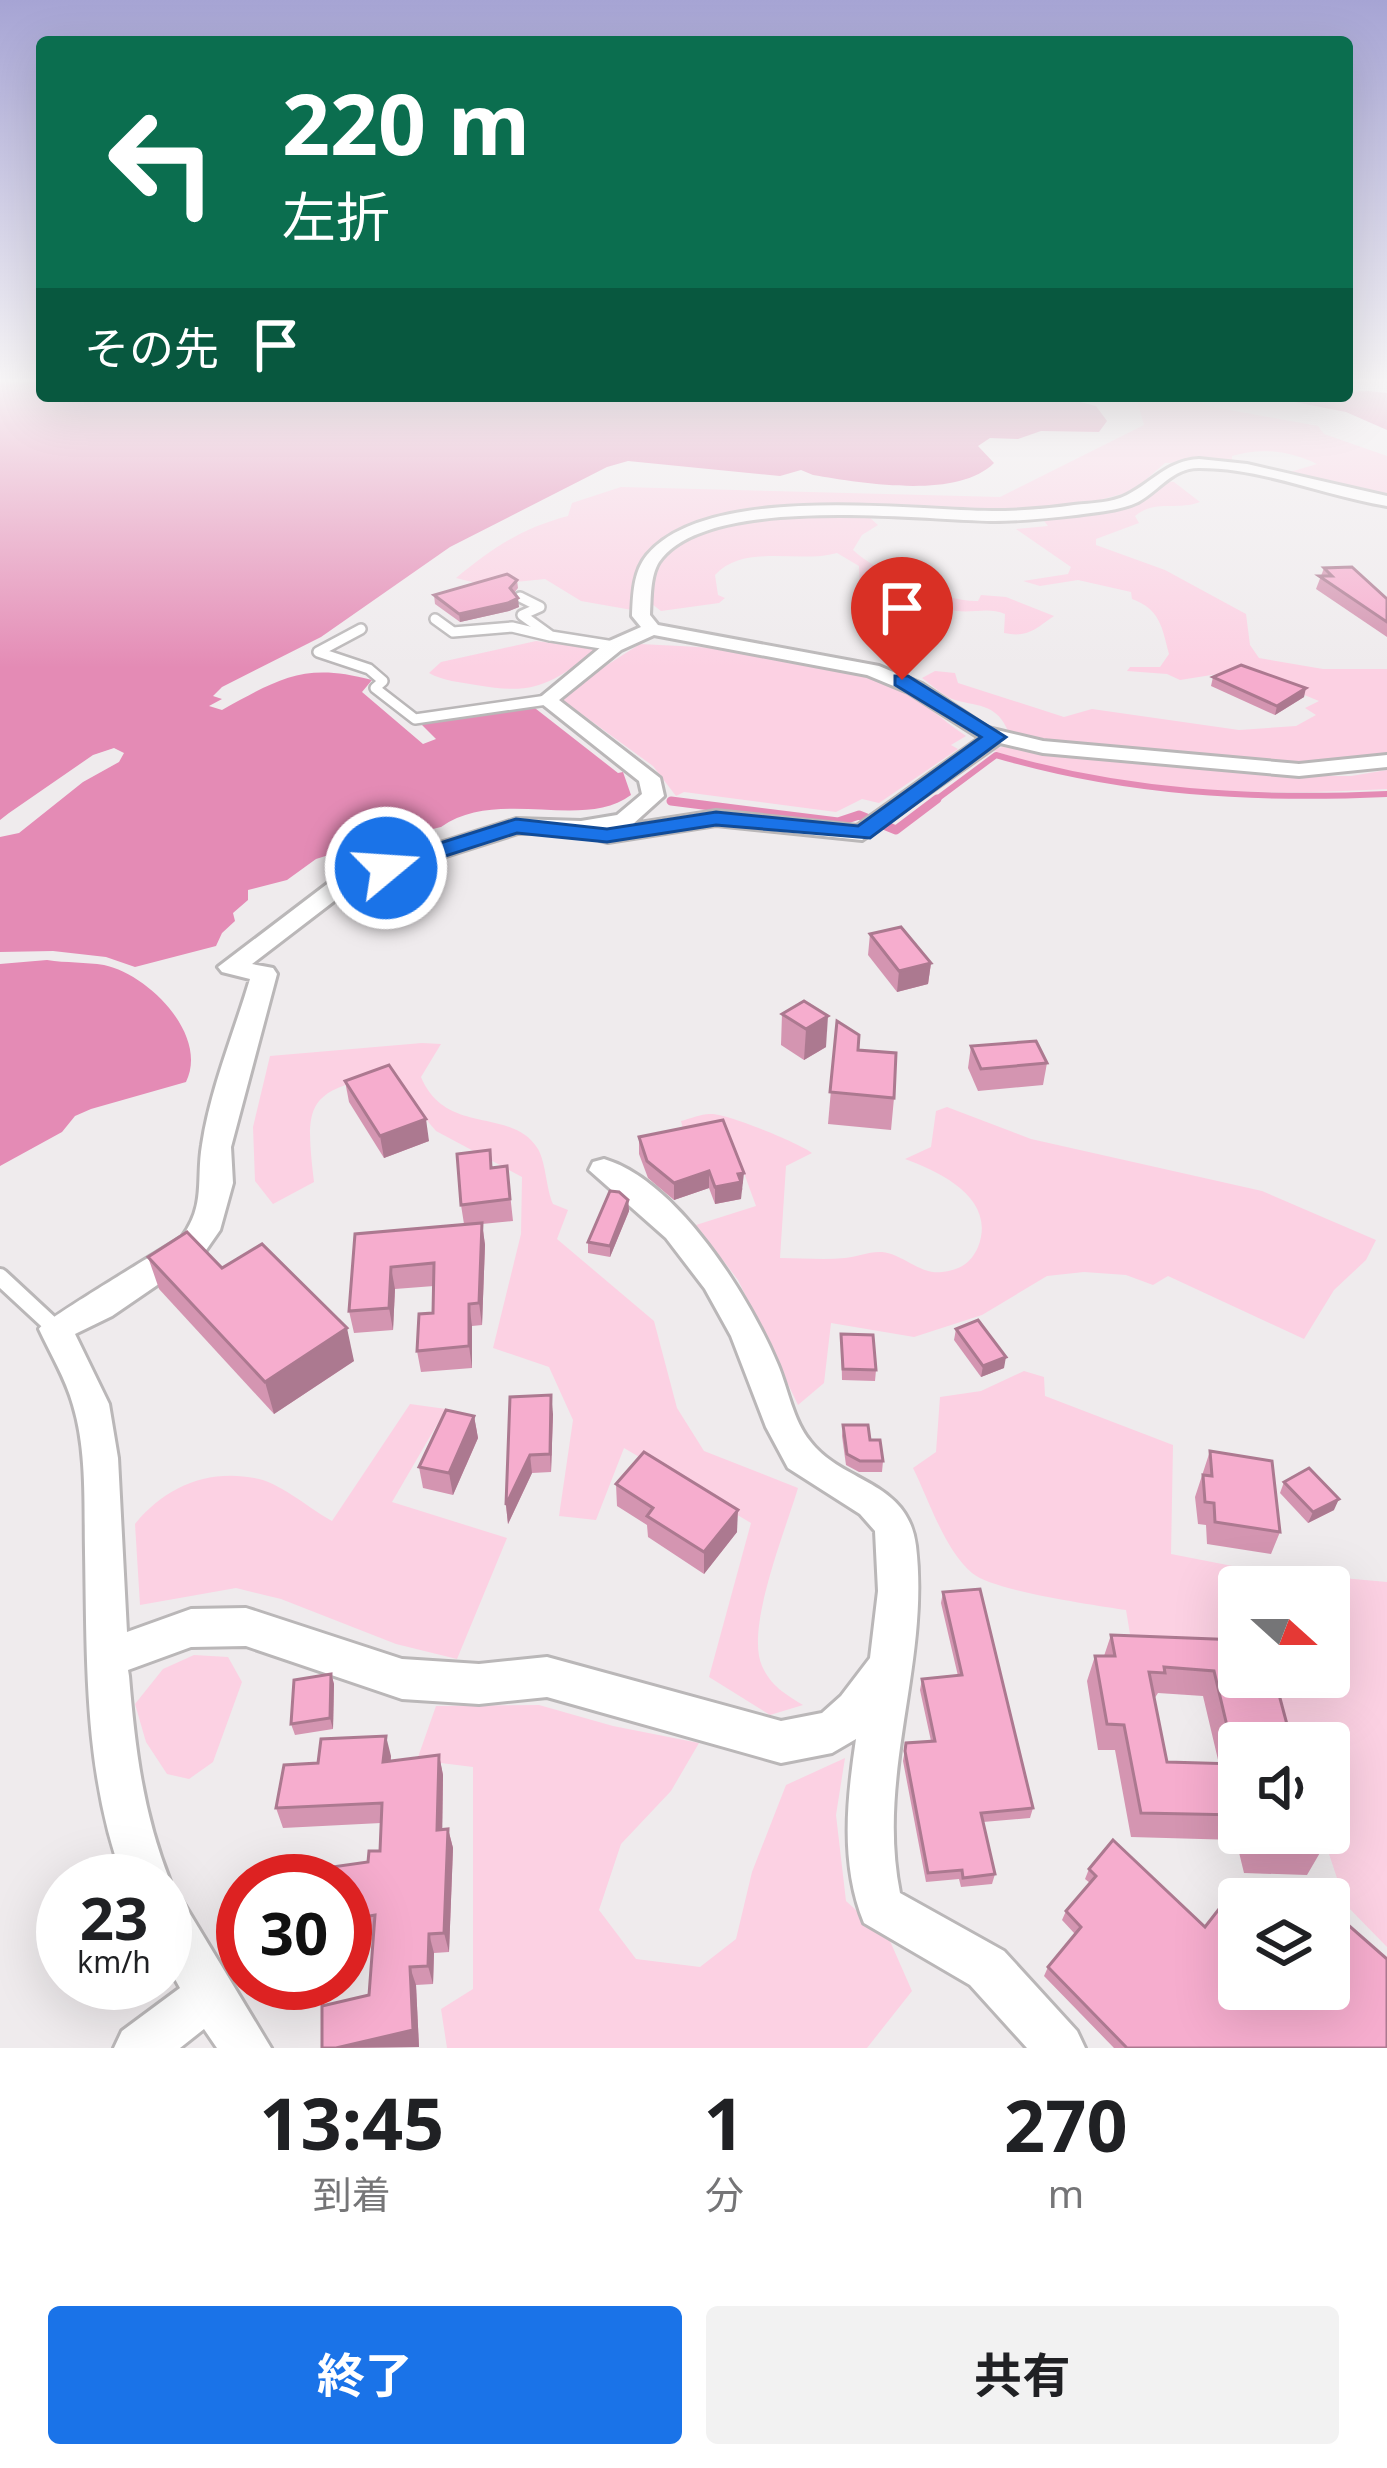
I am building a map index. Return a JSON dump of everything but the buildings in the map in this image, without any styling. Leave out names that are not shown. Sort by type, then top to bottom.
[{"type":"street","points":[[652,629],[641,616],[648,566],[658,552],[700,529],[808,510],[996,516],[1071,510],[1132,499],[1157,477]]},
{"type":"street","points":[[1264,477],[1387,501]]},
{"type":"street","points":[[135,1854],[118,1785],[100,1458],[91,1404],[56,1329],[100,1307],[175,1258],[204,1230],[218,1183],[216,1147],[264,974],[231,967],[347,880],[516,826],[596,827],[625,820],[645,807],[653,790],[649,778],[547,700],[614,646],[652,629],[872,670],[902,680],[995,737],[1043,747],[1299,770],[1387,761]]},
{"type":"street","points":[[556,828],[582,834],[634,834],[716,818],[852,835],[878,824],[995,737]]},
{"type":"street","points":[[604,1170],[640,1192],[696,1252],[745,1325],[798,1455],[869,1498],[890,1519],[897,1542],[888,1664],[871,1788],[868,1865],[880,1907],[987,1968],[1060,2048]]},
{"type":"street","points":[[110,1657],[191,1628],[246,1627],[402,1679],[479,1684],[547,1677],[781,1742],[832,1732],[856,1711],[888,1664]]},
{"type":"street","points":[[192,1963],[246,2048]]},
{"type":"street","points":[[140,2048],[210,1995]]},
{"type":"lane","points":[[520,597],[540,608],[522,615],[551,636]]},
{"type":"lane","points":[[435,619],[453,632],[512,627],[614,646]]},
{"type":"lane","points":[[361,629],[318,652],[369,669],[383,681],[375,688],[415,719],[547,700]]},
{"type":"lane","points":[[0,1277],[56,1329]]},
{"type":"shaded area","points":[[0,477],[588,477],[450,547],[321,637],[222,687],[213,696],[222,699],[209,706],[222,710],[294,676],[349,675],[372,680],[362,692],[423,744],[436,739],[420,723],[531,705],[618,773],[623,772],[631,795],[589,810],[488,810],[316,859],[287,880],[248,890],[248,900],[233,913],[235,921],[216,946],[135,967],[106,957],[53,951],[0,952]]},
{"type":"shaded area","points":[[823,477],[971,477],[933,485]]},
{"type":"shaded area","points":[[1041,477],[1149,477],[1133,491],[1085,504],[997,513],[796,508],[695,527],[664,540],[641,561],[632,610],[581,601],[545,579],[484,585],[456,578],[508,540],[568,516],[572,503],[621,487],[1000,497]]},
{"type":"shaded area","points":[[1287,477],[1387,477],[1387,498]]},
{"type":"shaded area","points":[[1166,481],[1200,502],[1143,511],[1135,516],[1139,523],[1096,539],[1096,545],[1165,570],[1246,614],[1250,645],[1259,658],[1323,669],[1387,669],[1387,755],[1316,766],[1051,742],[1009,733],[993,712],[942,694],[922,678],[935,671],[955,673],[958,683],[1064,717],[1092,709],[1239,730],[1296,726],[1316,715],[1305,708],[1319,701],[1243,670],[1180,680],[1167,674],[1127,671],[1130,667],[1160,667],[1169,654],[1158,620],[1149,608],[1132,599],[1131,592],[1078,580],[1040,586],[1023,581],[1068,574],[1071,567],[1016,529],[1048,526],[1041,517],[1141,500]]},
{"type":"shaded area","points":[[869,517],[878,525],[862,535],[853,550],[895,577],[964,600],[978,601],[981,595],[1006,597],[1054,616],[1031,631],[1012,634],[1004,633],[1005,614],[999,612],[945,609],[860,592],[859,566],[837,553],[756,557],[727,565],[715,575],[718,595],[725,598],[719,603],[661,611],[648,601],[661,561],[702,535],[778,518]]},
{"type":"shaded area","points":[[536,641],[599,649],[555,678],[529,687],[497,688],[429,673],[441,662]]},
{"type":"shaded area","points":[[640,644],[771,654],[837,666],[906,693],[966,736],[951,745],[958,749],[879,803],[862,799],[836,812],[684,792],[676,796],[653,766],[561,699]]},
{"type":"shaded area","points":[[1002,747],[1293,776],[1351,776],[1387,770],[1387,789],[1236,791],[1138,783],[991,750]]},
{"type":"shaded area","points":[[47,960],[104,965],[139,980],[182,1027],[191,1064],[186,1082],[75,1116],[62,1132],[0,1166],[0,964]]},
{"type":"shaded area","points":[[441,1044],[421,1077],[432,1096],[462,1115],[512,1128],[538,1149],[553,1204],[568,1210],[557,1239],[654,1321],[677,1408],[704,1451],[798,1488],[763,1604],[758,1649],[770,1679],[803,1705],[770,1715],[709,1677],[751,1523],[624,1448],[596,1520],[559,1516],[573,1420],[549,1367],[493,1348],[521,1234],[522,1177],[436,1131],[388,1075],[340,1087],[316,1105],[310,1134],[314,1182],[273,1204],[255,1181],[253,1127],[270,1056]]},
{"type":"shaded area","points":[[947,1107],[1031,1139],[1262,1191],[1376,1240],[1366,1260],[1334,1290],[1304,1339],[1168,1276],[1153,1285],[1126,1275],[1047,1276],[982,1315],[914,1337],[831,1323],[824,1383],[798,1405],[738,1280],[696,1225],[756,1206],[729,1132],[685,1137],[681,1121],[719,1115],[812,1153],[786,1166],[780,1258],[837,1259],[882,1252],[942,1272],[964,1265],[975,1253],[982,1230],[980,1215],[973,1201],[949,1180],[905,1159],[931,1147],[936,1111]]},
{"type":"shaded area","points":[[1024,1371],[1044,1377],[1045,1396],[1173,1445],[1171,1554],[1232,1566],[1218,1566],[1218,1659],[1131,1640],[1126,1610],[1001,1586],[983,1580],[962,1563],[913,1468],[936,1452],[940,1397],[981,1391]]},
{"type":"shaded area","points":[[410,1404],[446,1409],[392,1502],[507,1538],[457,1659],[396,1644],[281,1599],[236,1588],[140,1605],[135,1524],[160,1499],[206,1478],[241,1476],[277,1486],[332,1521]]},
{"type":"shaded area","points":[[1350,1579],[1387,1582],[1387,1947],[1350,1909],[1350,1878],[1337,1878],[1329,1854],[1350,1854],[1350,1722],[1285,1722],[1277,1698],[1350,1698]]},
{"type":"shaded area","points":[[194,1655],[228,1657],[242,1682],[213,1762],[189,1779],[167,1774],[146,1742],[135,1704],[163,1669]]},
{"type":"shaded area","points":[[539,1705],[699,1743],[671,1791],[621,1844],[599,1910],[636,1959],[700,1967],[736,1939],[752,1872],[786,1785],[845,1758],[836,1815],[846,1901],[890,1941],[912,1991],[867,2048],[447,2048],[441,2009],[473,1989],[473,1767],[417,1760],[436,1706]]},
{"type":"pier","points":[[114,748],[124,753],[119,762],[83,782],[19,833],[0,837],[0,820],[93,755]]},
{"type":"waterway","points":[[935,800],[996,755],[1093,778],[1190,791],[1387,794]]},
{"type":"waterway","points":[[681,802],[671,801],[838,822],[859,815],[896,830],[935,800]]},
{"type":"route","points":[[386,868],[516,826],[607,836],[716,818],[862,833],[995,737],[902,680]]}]
